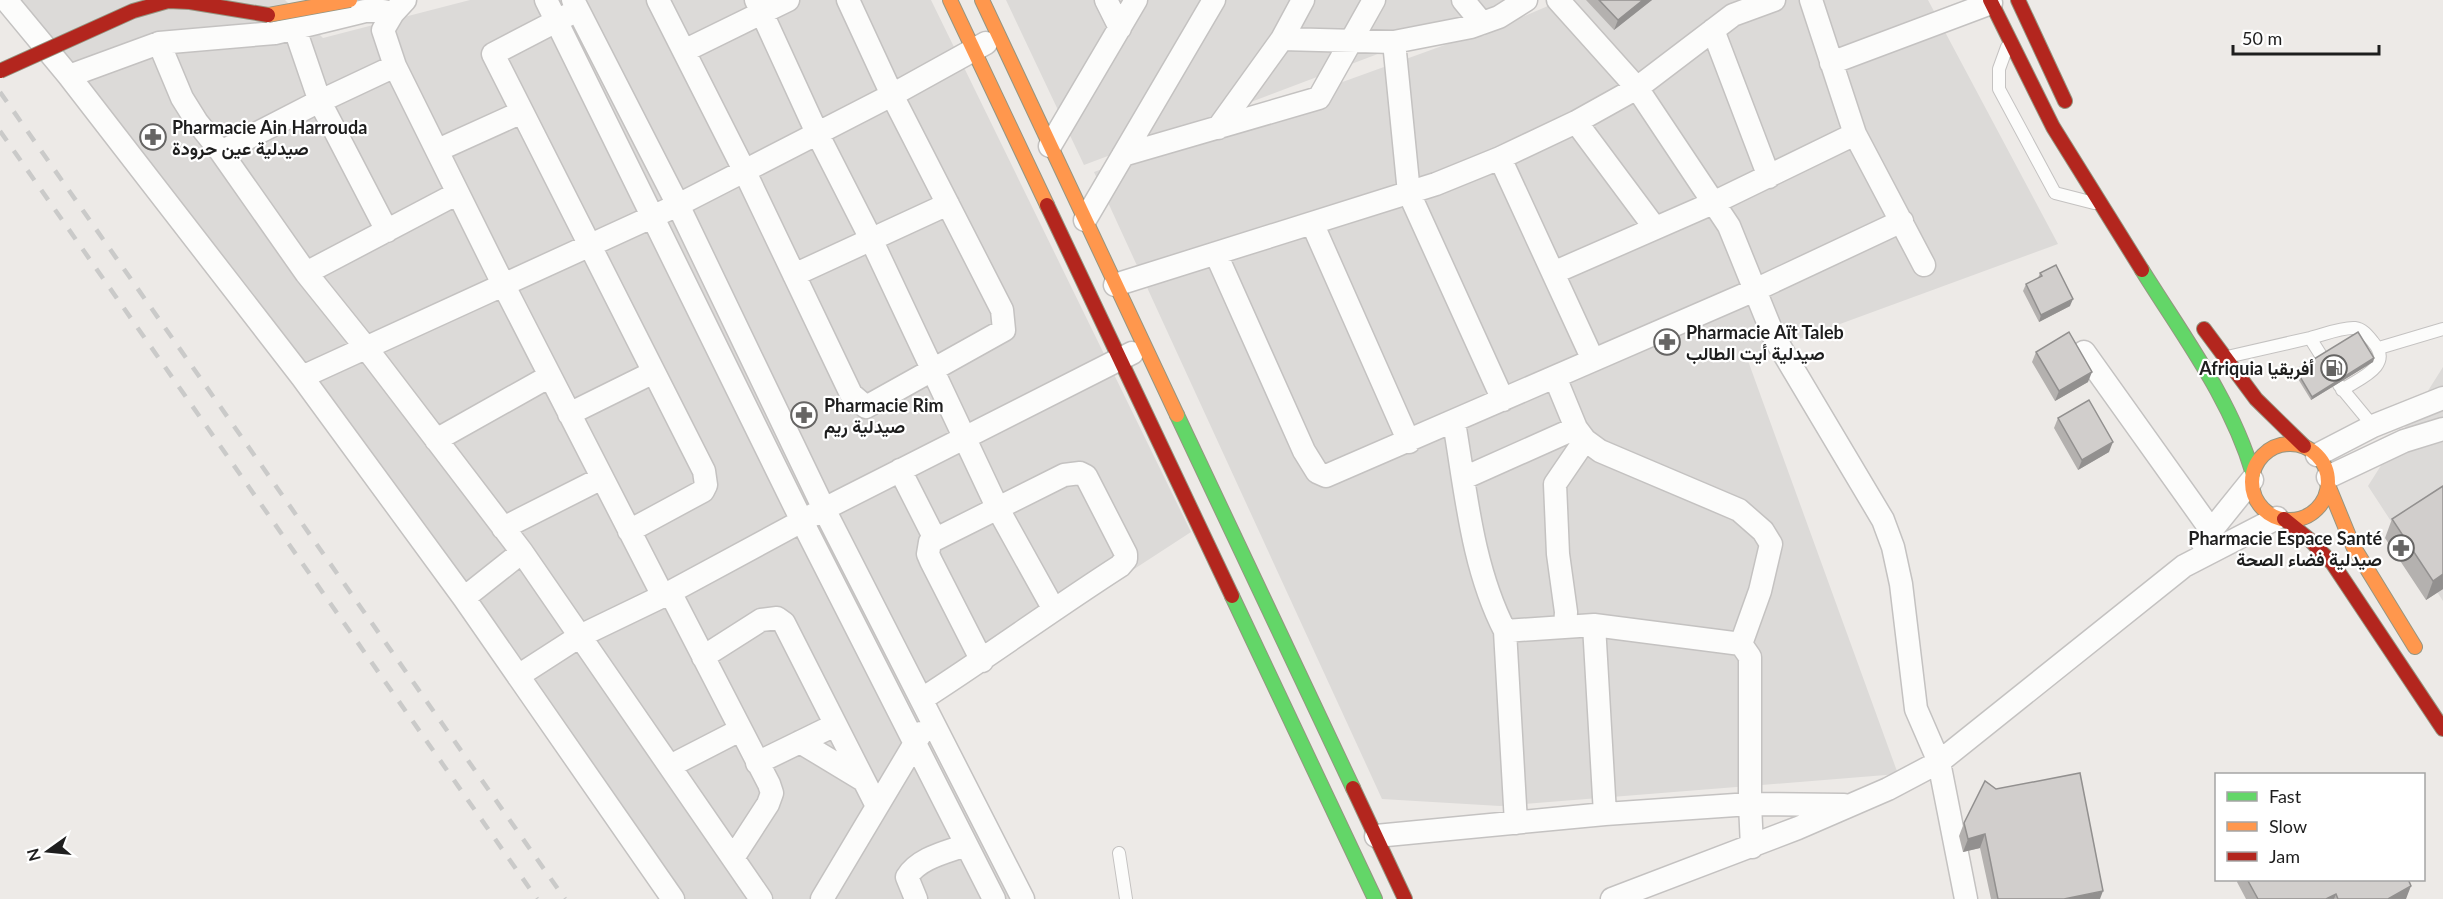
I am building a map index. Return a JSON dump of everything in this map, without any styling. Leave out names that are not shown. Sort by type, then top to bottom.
[{"type":"street","points":[[6,0],[69,76],[302,376],[464,598],[673,899]]},
{"type":"street","points":[[0,71],[133,11],[168,1],[190,2],[271,15],[350,0]]},
{"type":"street","points":[[546,0],[802,521],[994,899]]},
{"type":"street","points":[[658,0],[744,170],[851,394],[866,407],[1004,330],[1002,310],[892,95],[848,0]]},
{"type":"street","points":[[684,51],[759,7],[788,0]]},
{"type":"street","points":[[951,0],[1375,899]]},
{"type":"street","points":[[982,0],[1405,899]]},
{"type":"street","points":[[1106,0],[1120,28]]},
{"type":"street","points":[[1050,146],[1136,0]]},
{"type":"street","points":[[1085,220],[1215,0]]},
{"type":"street","points":[[1218,128],[1281,39],[1304,0]]},
{"type":"street","points":[[1123,155],[1318,98],[1374,0]]},
{"type":"street","points":[[1463,0],[1482,23]]},
{"type":"street","points":[[1281,39],[1394,42],[1482,23],[1499,17],[1526,0]]},
{"type":"street","points":[[1557,0],[1637,88],[1729,226],[1773,337],[1883,520],[1893,547],[1901,584],[1916,709],[1939,762],[1966,899]]},
{"type":"street","points":[[1115,285],[1313,225],[1409,193],[1500,158],[1576,122],[1637,88],[1733,15],[1774,0]]},
{"type":"street","points":[[1811,0],[1855,134],[1924,265]]},
{"type":"street","points":[[2018,0],[2073,117]]},
{"type":"street","points":[[1831,63],[1991,1],[2053,128],[2228,407],[2243,440],[2253,477],[2254,492],[2259,503],[2267,512],[2293,520],[2310,514],[2322,502],[2328,481],[2395,445],[2443,429]]},
{"type":"street","points":[[629,531],[703,491],[706,485],[704,471],[494,54],[556,21],[575,5],[678,205],[824,509],[1023,899]]},
{"type":"street","points":[[69,76],[159,42],[265,35],[365,11],[399,7]]},
{"type":"street","points":[[399,7],[382,30],[395,66],[629,531],[703,657],[772,793],[768,804],[733,858]]},
{"type":"street","points":[[759,7],[816,133],[871,239],[998,509],[1053,608]]},
{"type":"street","points":[[295,28],[320,102],[387,231]]},
{"type":"street","points":[[1713,30],[1768,177]]},
{"type":"street","points":[[302,376],[367,349],[589,244],[678,205],[892,95],[999,36]]},
{"type":"street","points":[[159,42],[182,98],[197,122],[221,152],[306,273],[522,552],[761,899]]},
{"type":"street","points":[[1394,42],[1409,193],[1503,400]]},
{"type":"street","points":[[221,152],[395,66]]},
{"type":"street","points":[[438,150],[522,112]]},
{"type":"street","points":[[1576,122],[1655,228]]},
{"type":"street","points":[[1553,273],[1713,203],[1855,134]]},
{"type":"street","points":[[1500,158],[1593,360]]},
{"type":"street","points":[[306,273],[458,193]]},
{"type":"street","points":[[794,275],[948,204]]},
{"type":"street","points":[[1216,254],[1304,451],[1317,472],[1326,476],[1409,442],[1755,290],[1902,221]]},
{"type":"street","points":[[1313,225],[1409,442]]},
{"type":"street","points":[[2199,322],[2256,399],[2322,462],[2353,546],[2424,661]]},
{"type":"street","points":[[518,676],[580,636],[666,594],[824,509],[1144,347]]},
{"type":"street","points":[[2084,352],[2211,530]]},
{"type":"street","points":[[569,414],[654,372]]},
{"type":"street","points":[[436,440],[550,376]]},
{"type":"street","points":[[1555,377],[1580,434],[1600,451],[1739,510],[1763,531],[1771,544],[1760,591],[1741,644]]},
{"type":"street","points":[[2184,566],[2253,477],[2260,459],[2272,448],[2288,444],[2311,451],[2443,398]]},
{"type":"street","points":[[1454,422],[1480,568],[1492,604],[1505,631],[1516,823]]},
{"type":"street","points":[[1464,478],[1580,434]]},
{"type":"street","points":[[1565,627],[1566,612],[1558,554],[1555,484],[1580,434]]},
{"type":"street","points":[[900,470],[935,539]]},
{"type":"street","points":[[822,899],[914,744],[927,708],[982,661],[1053,608],[1120,566],[1126,559],[1126,554],[1086,476],[1080,472],[1064,475],[930,542],[928,548],[931,561],[982,661]]},
{"type":"street","points":[[503,528],[602,478]]},
{"type":"street","points":[[1612,899],[1752,847],[1888,789],[1939,762],[2184,566],[2281,518]]},
{"type":"street","points":[[2281,518],[2310,540],[2333,564],[2443,729]]},
{"type":"street","points":[[464,598],[522,552]]},
{"type":"street","points":[[703,657],[761,620],[777,618],[784,623],[877,806]]},
{"type":"street","points":[[1505,631],[1594,625],[1741,644],[1750,657],[1752,847]]},
{"type":"street","points":[[1594,625],[1605,814]]},
{"type":"street","points":[[757,763],[836,725]]},
{"type":"street","points":[[670,766],[740,730]]},
{"type":"street","points":[[800,742],[864,780]]},
{"type":"street","points":[[1376,836],[1605,814],[1750,804],[1851,805]]},
{"type":"street","points":[[915,899],[907,877],[910,871],[935,857],[966,845]]},
{"type":"lane","points":[[2009,40],[1999,69],[1999,89],[2055,193],[2099,204]]},
{"type":"lane","points":[[2224,358],[2354,328],[2364,332],[2379,348],[2381,358],[2378,365],[2340,387],[2373,426]]},
{"type":"lane","points":[[2379,348],[2443,329]]},
{"type":"lane","points":[[2310,338],[2322,357]]},
{"type":"lane","points":[[1119,853],[1126,899]]},
{"type":"shaded area","points":[[13,0],[285,0],[323,38],[470,0],[931,0],[1191,532],[924,706],[1011,899],[664,899],[85,89]]},
{"type":"shaded area","points":[[1006,0],[1508,0],[1502,7],[1084,165]]},
{"type":"shaded area","points":[[1562,0],[1928,0],[2058,244],[1747,358],[1898,774],[1500,806],[1382,799],[1094,172],[1522,17]]},
{"type":"shaded area","points":[[2443,367],[2443,601],[2368,486]]},
{"type":"building","points":[[1599,0],[1643,0],[1618,20]]},
{"type":"building","points":[[2056,265],[2073,299],[2041,315],[2026,284],[2042,276],[2040,273]]},
{"type":"building","points":[[2069,332],[2092,372],[2059,391],[2036,352]]},
{"type":"building","name":"Afriquia أفريقيا","points":[[2358,332],[2374,358],[2312,397],[2296,370]]},
{"type":"building","points":[[2089,400],[2113,442],[2082,460],[2058,418]]},
{"type":"building","points":[[2443,486],[2443,574],[2433,581],[2392,519]]},
{"type":"building","points":[[2080,773],[2103,891],[2064,899],[1998,899],[1985,834],[1968,839],[1964,823],[1985,781],[1996,789]]},
{"type":"building","points":[[2248,881],[2409,881],[2411,886],[2388,899],[2338,899],[2336,894],[2326,899],[2258,899]]},
{"type":"railway","points":[[0,92],[565,899]]},
{"type":"railway","points":[[0,131],[537,899]]},
{"type":"traffic: fast","points":[[2142,270],[2219,394],[2244,446],[2253,474]]},
{"type":"traffic: fast","points":[[1177,415],[1353,788]]},
{"type":"traffic: fast","points":[[1232,596],[1375,899]]},
{"type":"traffic: slow","points":[[268,15],[350,0]]},
{"type":"traffic: slow","points":[[950,0],[1047,205]]},
{"type":"traffic: slow","points":[[982,0],[1177,415]]},
{"type":"traffic: slow","points":[[2290,444],[2304,447],[2317,455],[2325,468],[2328,482],[2325,496],[2317,509],[2304,517],[2290,520],[2276,517],[2263,509],[2255,496],[2252,482],[2255,468],[2263,455],[2276,447],[2290,444]]},
{"type":"traffic: slow","points":[[2328,485],[2353,546],[2415,647]]},
{"type":"traffic: jam","points":[[1990,0],[2053,127],[2142,270]]},
{"type":"traffic: jam","points":[[2018,0],[2065,101]]},
{"type":"traffic: jam","points":[[0,71],[133,11],[168,1],[190,2],[268,15]]},
{"type":"traffic: jam","points":[[1047,205],[1232,596]]},
{"type":"traffic: jam","points":[[2204,329],[2256,399],[2304,446]]},
{"type":"traffic: jam","points":[[2284,519],[2310,540],[2333,564],[2443,729]]},
{"type":"traffic: jam","points":[[1353,788],[1405,899]]},
{"type":"place","name":"Pharmacie Ain Harrouda صيدلية عين حرودة","points":[[153,137]]},
{"type":"place","name":"Pharmacie Aït Taleb صيدلية أيت الطالب","points":[[1667,342]]},
{"type":"place","name":"Afriquia أفريقيا","points":[[2334,368]]},
{"type":"place","name":"Pharmacie Rim صيدلية ريم","points":[[804,415]]},
{"type":"place","name":"Pharmacie Espace Santé صيدلية فضاء الصحة","points":[[2401,548]]}]
